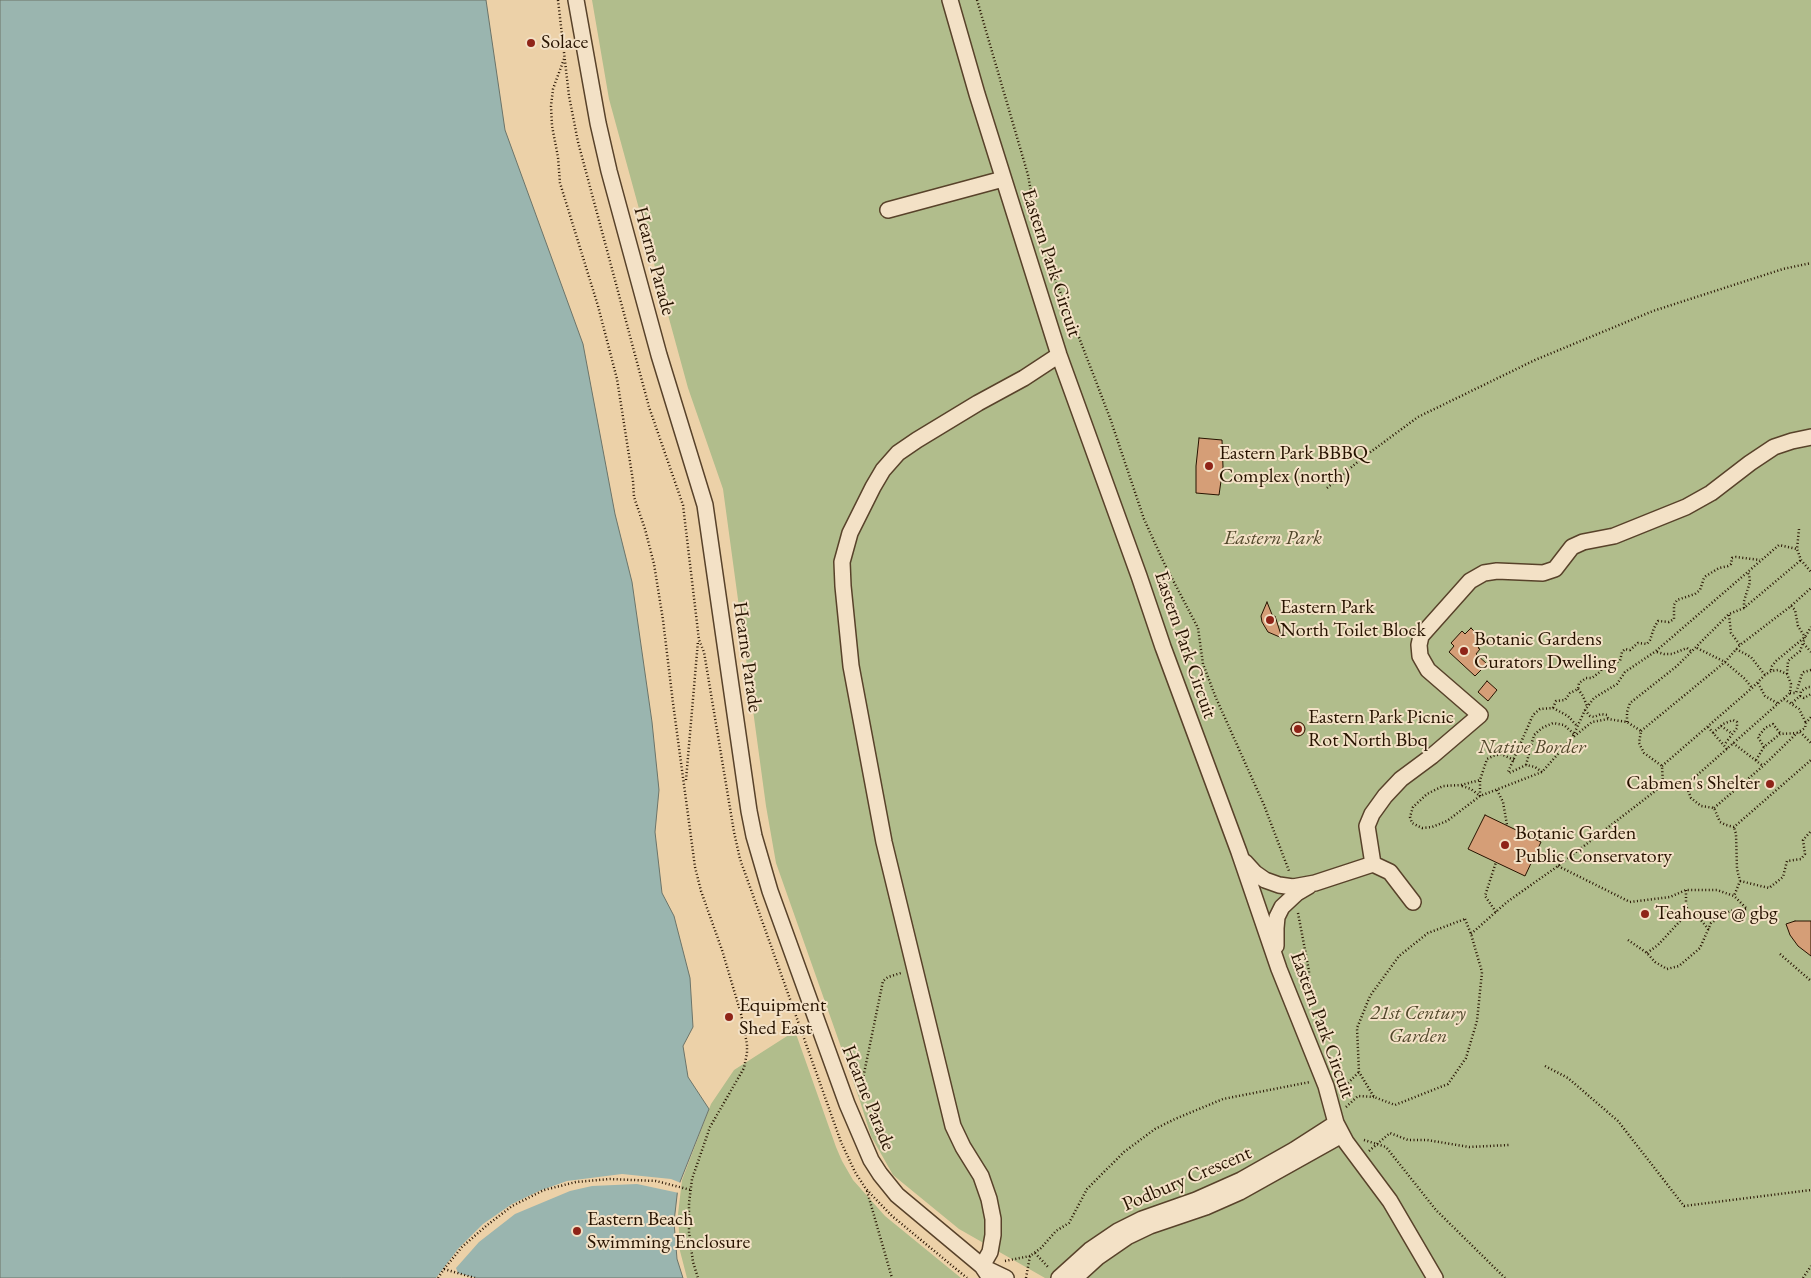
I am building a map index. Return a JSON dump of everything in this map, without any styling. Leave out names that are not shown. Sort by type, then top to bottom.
[{"type":"street","name":"Hearne Parade","points":[[576,0],[608,171],[659,355],[705,505],[754,836],[786,936],[864,1148],[886,1182],[897,1195],[986,1272],[1006,1278]]},
{"type":"street","name":"Eastern Park Circuit","points":[[950,0],[976,94],[1059,355],[1163,647],[1239,852],[1279,969],[1341,1124],[1360,1161],[1387,1195],[1435,1278]]},
{"type":"street","points":[[888,210],[1003,179]]},
{"type":"street","points":[[986,1272],[993,1235],[989,1199],[981,1176],[953,1126],[878,818],[850,658],[843,586],[843,556],[850,533],[873,487],[883,470],[898,453],[1059,355]]},
{"type":"street","points":[[1373,864],[1367,836],[1367,826],[1372,814],[1401,779],[1432,756],[1480,715],[1428,670],[1420,656],[1419,645],[1421,636],[1470,581],[1484,573],[1497,571],[1543,573],[1555,569],[1572,547],[1583,542],[1614,536],[1686,507],[1711,493],[1774,447],[1811,437]]},
{"type":"street","points":[[1239,852],[1246,864],[1260,877],[1293,891]]},
{"type":"street","points":[[1279,969],[1275,942],[1278,917],[1293,891],[1373,864],[1390,872],[1413,902]]},
{"type":"street","name":"Podbury Crescent","points":[[1057,1276],[1118,1231],[1142,1219],[1203,1197],[1241,1180],[1341,1124]]},
{"type":"street","name":"Podbury Crescent","points":[[1075,1278],[1098,1257],[1127,1237],[1150,1226],[1206,1207],[1240,1192],[1341,1124]]},
{"type":"path","points":[[558,0],[572,113],[583,161],[649,407],[681,498],[684,514],[699,640],[685,785]]},
{"type":"path","points":[[976,0],[1028,175],[1040,240]]},
{"type":"path","points":[[564,57],[555,81],[551,106],[560,183],[598,306],[617,379],[634,497],[652,555],[660,601],[695,867],[701,891],[722,950],[745,1032],[747,1053],[744,1068],[710,1127],[697,1162],[691,1190],[689,1232],[692,1256],[698,1278]]},
{"type":"path","points":[[1045,258],[1070,314],[1107,409],[1144,518],[1164,563],[1198,628],[1203,664],[1216,698],[1275,830],[1291,878],[1309,968],[1309,979],[1305,988],[1305,994]]},
{"type":"path","points":[[1327,488],[1361,459],[1418,417],[1535,360],[1653,311],[1783,269],[1811,263]]},
{"type":"path","points":[[1799,529],[1797,549],[1801,560],[1811,572]]},
{"type":"path","points":[[1572,738],[1587,706],[1594,698],[1617,684],[1625,672],[1656,651],[1779,545],[1797,549]]},
{"type":"path","points":[[1553,708],[1556,701],[1565,700],[1570,693],[1578,689],[1579,684],[1586,678],[1592,678],[1601,671],[1604,664],[1620,661],[1622,652],[1630,650],[1638,643],[1647,644],[1658,621],[1669,622],[1674,619],[1676,600],[1695,594],[1700,590],[1706,576],[1719,568],[1731,564],[1732,558],[1760,560]]},
{"type":"path","points":[[1627,722],[1627,712],[1630,703],[1677,666],[1729,614],[1744,608],[1801,560]]},
{"type":"path","points":[[1744,608],[1744,601],[1750,582],[1750,574],[1747,572]]},
{"type":"path","points":[[1662,766],[1644,753],[1639,743],[1641,731],[1725,662],[1740,645],[1791,606],[1811,588]]},
{"type":"path","points":[[1791,606],[1795,610],[1798,626],[1805,637]]},
{"type":"path","points":[[1729,614],[1731,633],[1740,645]]},
{"type":"path","points":[[1471,934],[1507,902],[1558,866],[1663,784],[1686,785],[1779,704],[1790,693],[1791,684],[1787,674],[1788,661],[1800,651],[1811,627]]},
{"type":"path","points":[[1662,766],[1758,683],[1771,670],[1776,661],[1805,637]]},
{"type":"path","points":[[1803,643],[1811,652]]},
{"type":"path","points":[[1656,651],[1672,654],[1687,648],[1692,652]]},
{"type":"path","points":[[1697,648],[1725,662],[1745,679],[1752,688]]},
{"type":"path","points":[[1736,649],[1751,657],[1765,675]]},
{"type":"path","points":[[1771,670],[1778,670],[1787,674]]},
{"type":"path","points":[[1790,693],[1796,693],[1802,674],[1811,670]]},
{"type":"path","points":[[1758,683],[1764,696],[1779,704]]},
{"type":"path","points":[[1792,704],[1800,696],[1804,688],[1811,687]]},
{"type":"path","points":[[1578,689],[1587,706]]},
{"type":"path","points":[[1800,696],[1804,698],[1811,694]]},
{"type":"path","points":[[1784,699],[1799,709],[1806,723]]},
{"type":"path","points":[[1542,772],[1535,767],[1526,766],[1508,772],[1533,714],[1540,709],[1553,708],[1568,716],[1577,726]]},
{"type":"path","points":[[1585,710],[1590,716],[1594,717],[1601,714],[1607,715],[1608,719]]},
{"type":"path","points":[[1686,785],[1691,798],[1701,806],[1714,808],[1805,728],[1806,723],[1811,717]]},
{"type":"path","points":[[1480,780],[1461,785],[1443,786],[1427,794],[1413,807],[1410,817],[1412,823],[1422,828],[1432,827],[1447,821],[1480,796],[1542,772],[1572,738],[1592,722],[1608,719],[1627,722],[1641,731]]},
{"type":"path","points":[[1713,733],[1723,724],[1733,720],[1737,722],[1736,728],[1724,745]]},
{"type":"path","points":[[1526,766],[1534,736],[1542,728],[1553,723],[1564,726],[1574,734]]},
{"type":"path","points":[[1764,747],[1758,738],[1765,728],[1773,724],[1780,734]]},
{"type":"path","points":[[1720,726],[1731,733]]},
{"type":"path","points":[[1708,727],[1727,748]]},
{"type":"path","points":[[1756,760],[1764,747],[1780,734],[1799,733],[1811,744]]},
{"type":"path","points":[[1733,743],[1763,766]]},
{"type":"path","points":[[1480,796],[1480,780],[1487,759],[1501,754],[1514,760]]},
{"type":"path","points":[[1734,827],[1811,760]]},
{"type":"path","points":[[1662,766],[1663,784]]},
{"type":"path","points":[[1461,785],[1471,789],[1480,796]]},
{"type":"path","points":[[1498,790],[1503,802],[1507,826]]},
{"type":"path","points":[[1714,808],[1720,822],[1734,827]]},
{"type":"path","points":[[1734,827],[1737,869],[1740,881],[1734,896]]},
{"type":"path","points":[[1740,881],[1769,888],[1782,877],[1787,861],[1801,859],[1805,854],[1803,840],[1811,831]]},
{"type":"path","points":[[1496,862],[1485,896],[1496,912]]},
{"type":"path","points":[[1558,866],[1630,902],[1670,897],[1686,890],[1717,890],[1734,896],[1747,909],[1730,911],[1711,924],[1700,948],[1679,966],[1667,969],[1655,962],[1647,953],[1628,940]]},
{"type":"path","points":[[1686,890],[1686,906],[1691,916]]},
{"type":"path","points":[[1647,953],[1658,945],[1682,919],[1691,916],[1700,919],[1709,930]]},
{"type":"path","points":[[1341,1124],[1345,1108],[1358,1096],[1374,1097],[1395,1105],[1448,1084],[1466,1058],[1477,1021],[1482,972],[1465,919],[1428,933],[1399,956],[1370,996],[1357,1028],[1359,1072],[1374,1097]]},
{"type":"path","points":[[1780,954],[1811,981]]},
{"type":"path","points":[[847,1104],[859,1098],[883,981],[888,977],[914,969]]},
{"type":"path","points":[[1545,1066],[1568,1078],[1618,1121],[1684,1206],[1811,1190]]},
{"type":"path","points":[[1026,1278],[1030,1256],[1056,1231],[1069,1223],[1080,1199],[1102,1173],[1124,1152],[1156,1129],[1223,1099],[1289,1085],[1317,1082],[1335,1074],[1340,1091],[1359,1072]]},
{"type":"path","points":[[1342,1100],[1345,1108]]},
{"type":"path","points":[[1360,1161],[1377,1143],[1390,1133],[1408,1140],[1422,1140],[1469,1147],[1509,1145]]},
{"type":"path","points":[[1360,1137],[1368,1142],[1386,1147],[1436,1210],[1504,1278]]},
{"type":"path","points":[[438,1278],[462,1248],[486,1226],[512,1206],[544,1190],[576,1182],[610,1179],[656,1182],[691,1190]]},
{"type":"path","points":[[892,1278],[866,1189],[892,1216],[966,1278]]},
{"type":"path","points":[[1035,1253],[1057,1276]]},
{"type":"path","points":[[1803,1278],[1811,1266]]},
{"type":"path","points":[[444,1269],[475,1278]]},
{"type":"green space","name":"Eastern Park","points":[[592,0],[1811,0],[1811,1278],[1045,1278],[959,1229],[893,1175],[871,1136],[776,863],[766,806],[723,489],[688,388],[609,99]]},
{"type":"green space","points":[[795,1031],[836,1147],[853,1180],[885,1216],[961,1278],[687,1278],[680,1251],[678,1214],[682,1180],[711,1104],[734,1070]]},
{"type":"water","points":[[0,0],[486,0],[505,130],[583,344],[615,514],[632,582],[652,722],[659,790],[655,832],[662,893],[674,916],[690,978],[693,1027],[683,1046],[688,1077],[709,1109],[678,1187],[674,1222],[677,1259],[683,1278],[0,1278]]},
{"type":"pier","points":[[622,1174],[671,1179],[681,1183],[679,1193],[637,1184],[592,1186],[570,1191],[515,1214],[479,1242],[456,1268],[458,1273],[476,1278],[436,1278],[458,1249],[483,1224],[512,1204],[539,1191],[567,1181]]},
{"type":"building","name":"Eastern Park BBBQ Complex (north)","points":[[1199,438],[1222,440],[1223,467],[1219,495],[1196,493]]},
{"type":"building","name":"Eastern Park North Toilet Block","points":[[1267,602],[1273,617],[1275,616],[1282,638],[1268,632],[1262,622],[1261,616]]},
{"type":"building","name":"Botanic Gardens Curators Dwelling","points":[[1471,628],[1484,641],[1476,654],[1487,664],[1475,676],[1449,652],[1454,646],[1451,643],[1462,631],[1465,634]]},
{"type":"building","points":[[1487,681],[1497,690],[1488,701],[1478,692]]},
{"type":"building","name":"Eastern Park Picnic Rot North Bbq","points":[[1298,722],[1303,724],[1305,729],[1303,734],[1298,736],[1293,734],[1291,729],[1293,724]]},
{"type":"building","name":"Botanic Garden Public Conservatory","points":[[1485,815],[1541,842],[1525,876],[1468,849]]},
{"type":"building","points":[[1795,921],[1811,921],[1811,956],[1798,946],[1790,935],[1786,924]]},
{"type":"place","name":"Solace","points":[[531,43]]},
{"type":"place","name":"Eastern Park BBBQ Complex (north)","points":[[1209,466]]},
{"type":"place","name":"Eastern Park North Toilet Block","points":[[1270,620]]},
{"type":"place","name":"Botanic Gardens Curators Dwelling","points":[[1464,651]]},
{"type":"place","name":"Eastern Park Picnic Rot North Bbq","points":[[1298,729]]},
{"type":"place","name":"Cabmen's Shelter","points":[[1770,784]]},
{"type":"place","name":"Botanic Garden Public Conservatory","points":[[1505,845]]},
{"type":"place","name":"Teahouse @ gbg","points":[[1645,914]]},
{"type":"place","name":"Equipment Shed East","points":[[729,1017]]},
{"type":"place","name":"Eastern Beach Swimming Enclosure","points":[[577,1231]]},
{"type":"park label","name":"Native Border","points":[[1532,748]]},
{"type":"park label","name":"21st Century Garden","points":[[1418,1026]]}]
